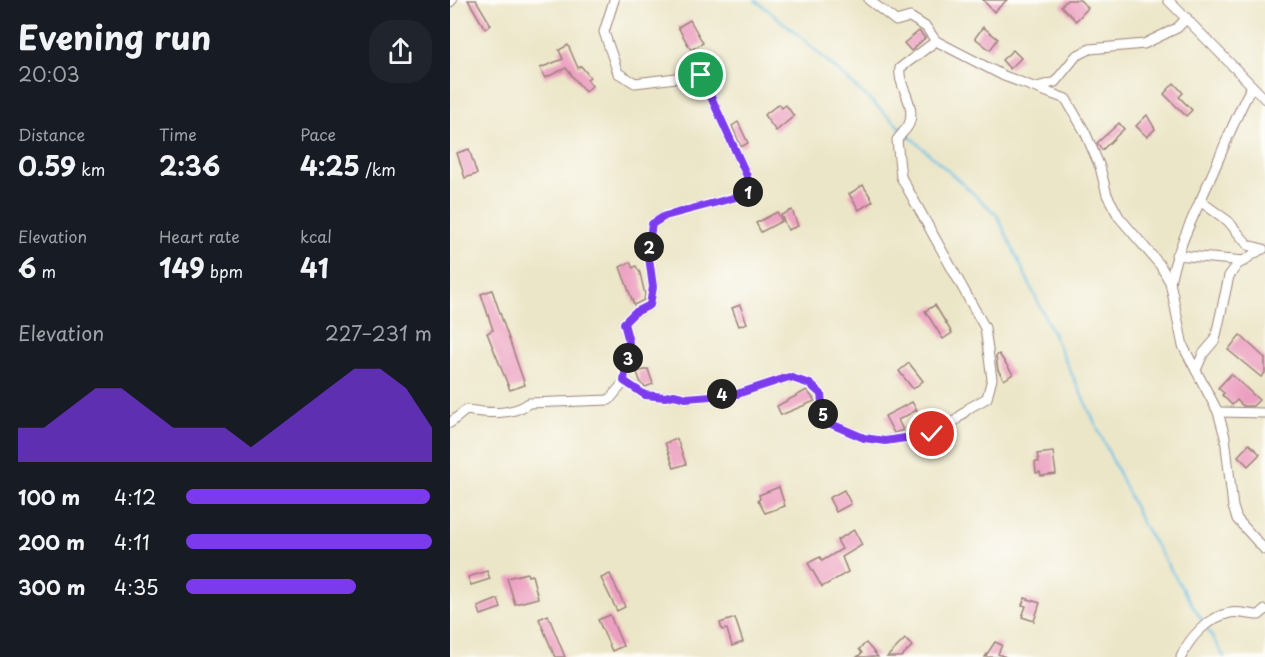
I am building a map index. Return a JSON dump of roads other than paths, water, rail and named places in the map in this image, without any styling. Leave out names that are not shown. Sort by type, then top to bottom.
[{"type":"street","points":[[450,423],[466,410],[502,412],[520,410],[529,403],[609,400],[624,381],[629,342],[624,323],[634,313],[650,305],[653,287],[648,250],[652,224],[665,216],[748,194],[747,176],[701,75],[635,83],[618,73],[604,32],[614,0]]},
{"type":"street","points":[[869,0],[896,21],[910,17],[926,27],[936,41],[1004,76],[1066,99],[1100,166],[1107,195],[1119,217],[1160,265],[1170,282],[1183,346],[1218,412],[1225,437],[1233,507],[1237,519],[1265,550]]},
{"type":"street","points":[[1168,0],[1265,99]]},
{"type":"street","points":[[1037,87],[1055,82],[1076,56],[1090,49],[1144,44],[1177,28],[1186,18]]},
{"type":"street","points":[[624,381],[645,395],[665,397],[674,395],[686,398],[737,394],[789,377],[810,384],[821,394],[824,421],[864,438],[885,441],[945,430],[969,408],[987,398],[992,379],[985,328],[901,177],[897,140],[909,124],[910,112],[909,100],[898,77],[900,68],[936,41]]},
{"type":"street","points":[[1170,282],[1176,255],[1231,124],[1252,86]]},
{"type":"street","points":[[1200,201],[1228,221],[1248,245],[1262,249]]},
{"type":"street","points":[[1196,370],[1203,354],[1215,340],[1229,276],[1262,249]]},
{"type":"street","points":[[1176,255],[1245,261]]},
{"type":"street","points":[[1218,412],[1265,413]]},
{"type":"street","points":[[1181,657],[1192,639],[1218,618],[1232,612],[1258,615],[1265,610]]},
{"type":"waterway","points":[[755,0],[793,30],[902,129]]},
{"type":"waterway","points":[[906,133],[997,215],[1142,523],[1203,622]]},
{"type":"waterway","points":[[1206,627],[1224,657]]}]
